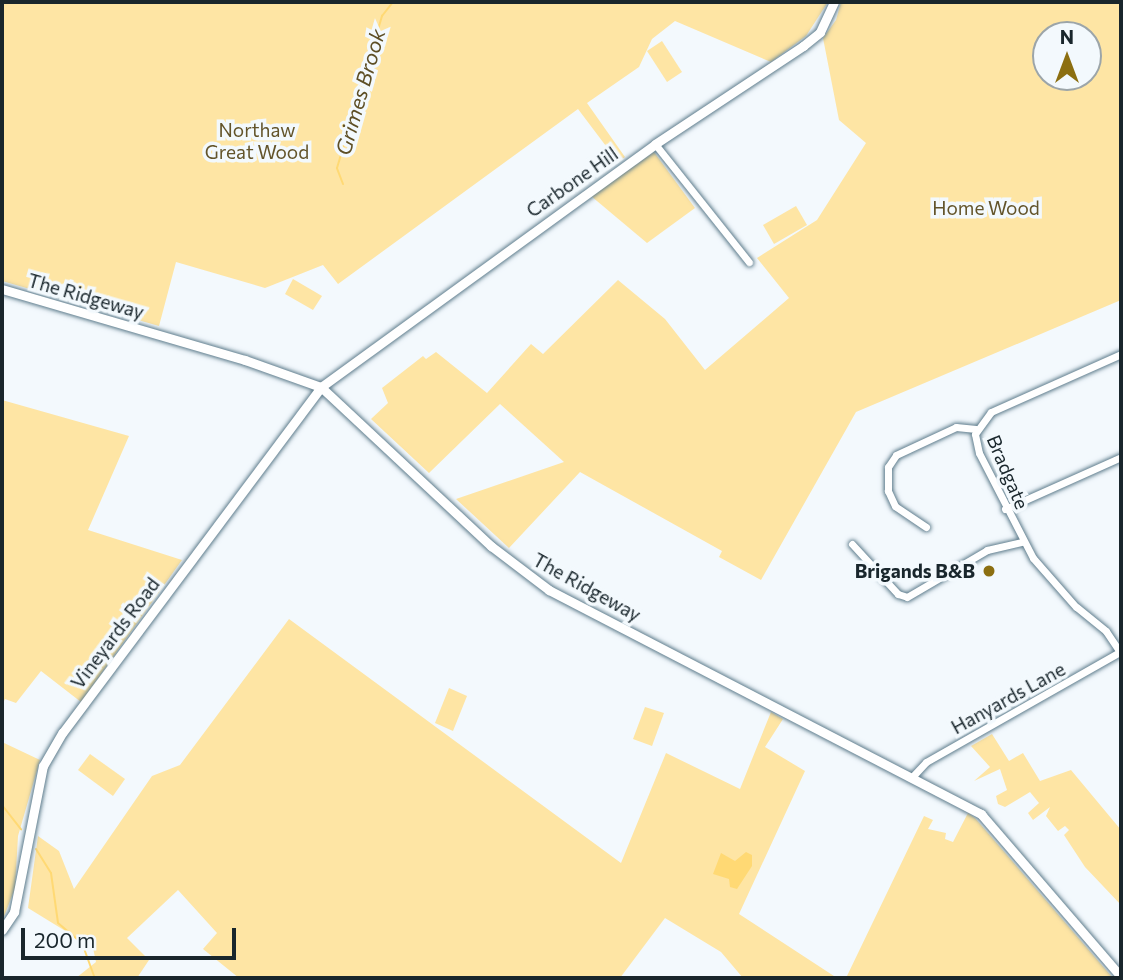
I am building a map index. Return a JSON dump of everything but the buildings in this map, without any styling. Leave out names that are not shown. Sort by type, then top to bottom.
[{"type":"street","name":"Carbone Hill","points":[[321,387],[396,328],[655,144],[803,46],[820,32],[834,2]]},
{"type":"street","points":[[655,144],[749,262]]},
{"type":"street","name":"The Ridgeway","points":[[2,289],[245,360],[321,387],[491,546],[537,582],[913,776],[981,814],[1121,977]]},
{"type":"street","name":"Bradgate","points":[[1121,354],[991,412],[976,429],[976,446],[1022,542],[1042,570],[1076,607],[1100,625],[1121,652]]},
{"type":"street","name":"Vineyards Road","points":[[2,930],[13,912],[43,766],[321,387]]},
{"type":"street","points":[[926,527],[895,506],[888,491],[888,467],[897,455],[956,427],[976,429]]},
{"type":"street","points":[[1005,509],[1121,457]]},
{"type":"street","points":[[852,544],[898,594],[907,597],[987,550],[1022,542]]},
{"type":"street","name":"Hanyards Lane","points":[[913,776],[926,762],[1121,652]]},
{"type":"green space","name":"Northaw Great Wood","points":[[2,2],[828,2],[806,36],[771,62],[675,21],[652,39],[639,67],[587,103],[625,157],[618,162],[578,109],[338,284],[323,265],[265,288],[176,262],[159,326],[2,281]]},
{"type":"green space","name":"Home Wood","points":[[841,2],[1121,2],[1121,300],[856,412],[761,580],[719,557],[722,551],[580,472],[509,548],[456,499],[564,462],[500,404],[429,473],[371,419],[388,403],[382,388],[423,356],[426,359],[436,352],[487,393],[531,344],[543,354],[618,280],[665,319],[705,370],[789,298],[757,258],[817,220],[866,143],[839,120],[823,38],[836,20]]},
{"type":"green space","points":[[662,41],[682,72],[667,82],[647,51]]},
{"type":"green space","points":[[654,152],[695,208],[647,243],[591,196]]},
{"type":"green space","points":[[796,206],[807,225],[774,244],[763,225]]},
{"type":"green space","points":[[293,279],[322,296],[313,310],[285,294]]},
{"type":"green space","points":[[2,400],[129,436],[88,530],[182,560],[81,702],[41,671],[16,703],[5,699],[2,705]]},
{"type":"green space","points":[[289,619],[621,863],[666,753],[740,789],[771,712],[783,719],[765,747],[805,771],[739,914],[837,978],[743,978],[721,952],[665,918],[620,978],[239,978],[203,949],[217,933],[178,890],[127,938],[149,960],[137,978],[76,978],[96,962],[93,948],[28,908],[38,836],[59,851],[74,889],[152,776],[180,765]]},
{"type":"green space","points":[[449,688],[467,696],[453,731],[435,723]]},
{"type":"green space","points":[[645,707],[664,713],[652,746],[633,739]]},
{"type":"green space","points":[[992,734],[1009,761],[1023,753],[1040,781],[1071,770],[1121,830],[1121,905],[1085,867],[1064,835],[1069,830],[1065,826],[1058,831],[1046,816],[1050,807],[1033,820],[1028,813],[1039,803],[1030,792],[1005,807],[998,804],[996,796],[1007,790],[1000,769],[974,781],[990,767],[971,746]]},
{"type":"green space","points":[[2,742],[40,760],[18,836],[15,888],[2,922]]},
{"type":"green space","points":[[90,754],[125,779],[113,796],[78,770]]},
{"type":"green space","points":[[968,813],[1113,978],[846,978],[924,816],[933,820],[928,829],[946,833],[945,839],[953,842]]},
{"type":"shaded area","points":[[746,852],[752,855],[752,866],[737,889],[730,887],[729,879],[713,874],[721,853],[735,861]]},
{"type":"waterway","name":"Grimes Brook","points":[[343,184],[337,168],[382,16],[393,2]]},
{"type":"waterway","points":[[2,805],[21,829]]},
{"type":"waterway","points":[[36,849],[51,873],[58,923],[82,943],[95,978]]},
{"type":"place","name":"Brigands B&B","points":[[989,571]]}]
